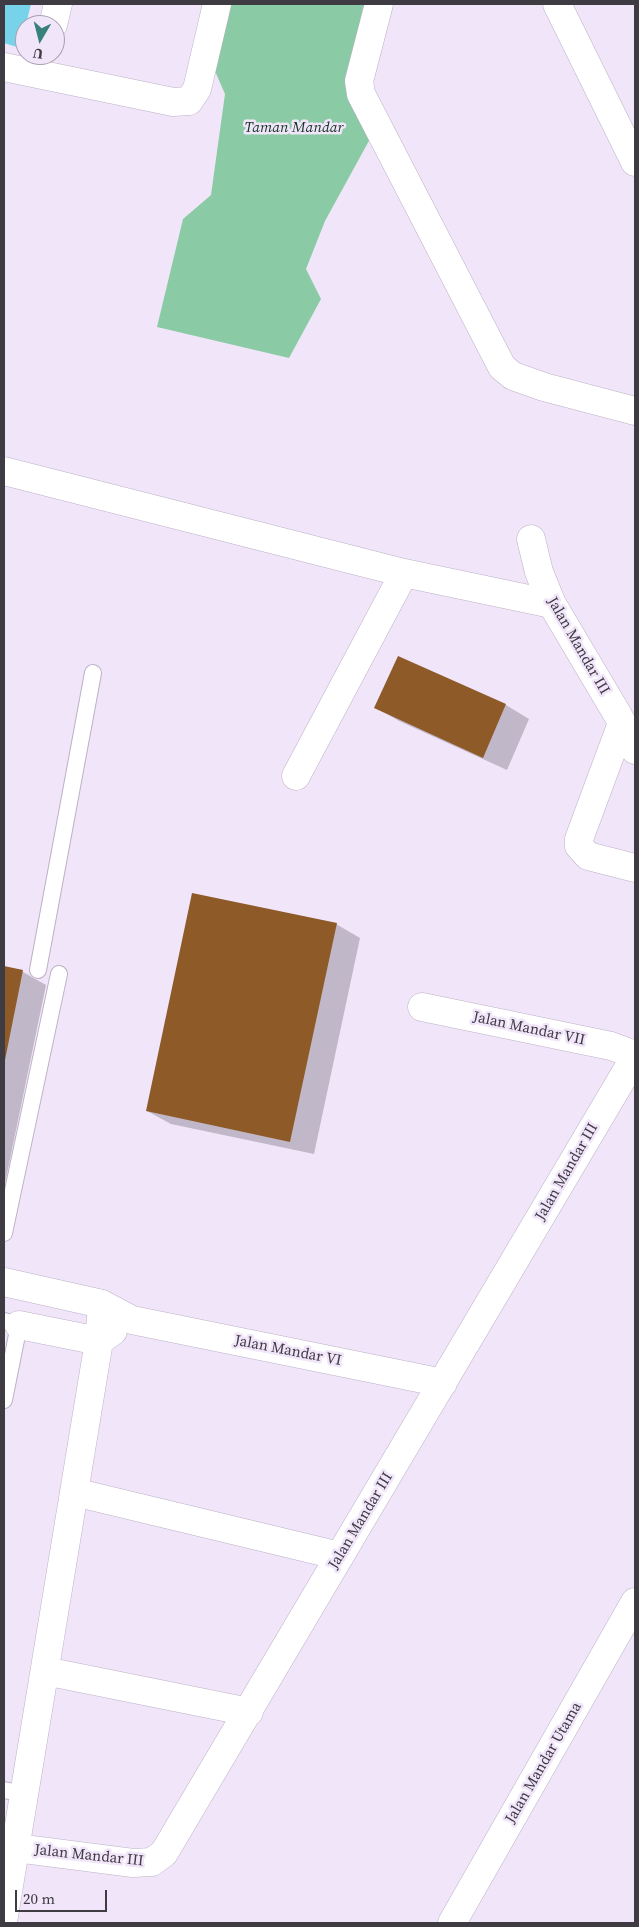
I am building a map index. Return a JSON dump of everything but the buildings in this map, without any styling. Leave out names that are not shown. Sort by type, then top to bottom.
[{"type":"street","points":[[4,67],[43,66],[173,102],[189,101],[197,89],[217,4]]},
{"type":"street","points":[[379,4],[360,82],[361,94],[502,367],[513,376],[635,411]]},
{"type":"street","points":[[557,4],[635,162]]},
{"type":"street","points":[[4,471],[404,573],[552,604]]},
{"type":"street","name":"Jalan Mandar III","points":[[532,539],[539,572],[552,604],[622,723],[635,750]]},
{"type":"street","points":[[296,776],[404,573]]},
{"type":"street","points":[[622,723],[579,846],[588,856],[635,868]]},
{"type":"street","name":"Jalan Mandar VII","points":[[422,1007],[612,1046],[635,1056]]},
{"type":"street","name":"Jalan Mandar III","points":[[16,1848],[133,1863],[152,1862],[164,1853],[444,1383],[635,1056]]},
{"type":"street","name":"Jalan Mandar VI","points":[[4,1282],[102,1304],[132,1320],[444,1383]]},
{"type":"street","points":[[4,1916],[16,1848],[14,1792],[45,1671],[99,1340],[102,1304]]},
{"type":"street","points":[[12,1323],[99,1340],[132,1320]]},
{"type":"street","points":[[74,1492],[340,1556]]},
{"type":"street","name":"Jalan Mandar Utama","points":[[452,1923],[635,1602]]},
{"type":"street","points":[[45,1671],[248,1712]]},
{"type":"lane","points":[[38,970],[93,673]]},
{"type":"lane","points":[[4,1233],[59,974]]},
{"type":"lane","points":[[4,1400],[12,1323]]},
{"type":"green space","name":"Taman Mandar","points":[[213,4],[370,4],[352,83],[376,128],[325,221],[306,269],[321,299],[289,358],[157,327],[183,219],[211,195],[225,94],[204,46]]},
{"type":"water","points":[[4,4],[31,4],[28,15],[15,15],[15,46],[4,43]]}]
